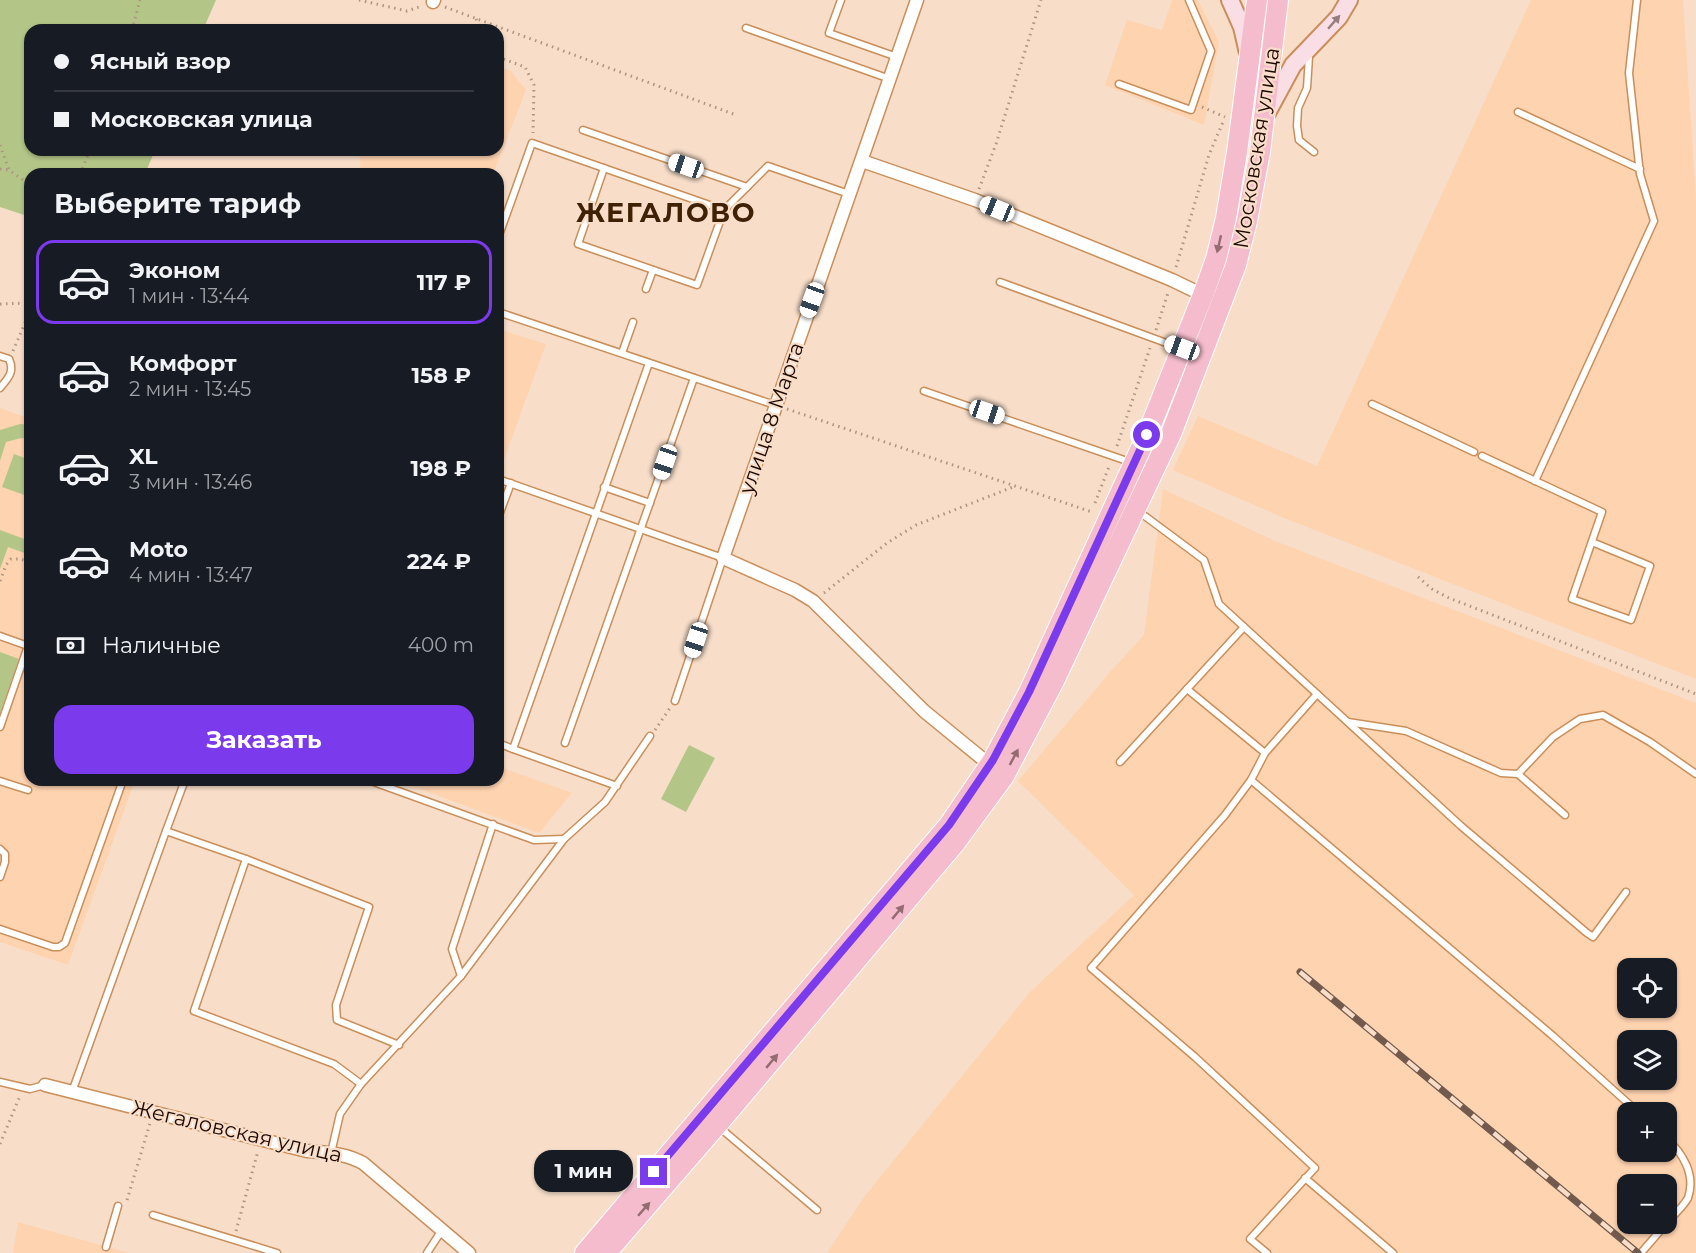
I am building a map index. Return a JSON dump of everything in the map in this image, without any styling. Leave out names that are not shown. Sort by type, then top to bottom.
[{"type":"main road","name":"Московская улица","points":[[585,1253],[949,825],[990,765],[1029,692],[1134,463],[1216,259],[1226,218],[1237,152],[1257,0]]},
{"type":"main road","name":"Московская улица","points":[[606,1253],[717,1126],[955,843],[1004,776],[1054,681],[1186,399],[1236,265],[1247,221],[1264,120],[1278,0]]},
{"type":"street","name":"улица 8 Марта","points":[[723,558],[917,0]]},
{"type":"street","points":[[1230,0],[1242,27],[1250,59]]},
{"type":"street","points":[[1264,120],[1293,65],[1340,17],[1349,0]]},
{"type":"street","points":[[861,161],[975,200],[1172,280],[1203,295]]},
{"type":"street","points":[[723,558],[795,590],[813,601],[924,711],[990,765]]},
{"type":"street","name":"Жегаловская улица","points":[[45,1085],[307,1152],[331,1153],[353,1158],[363,1163],[469,1253]]},
{"type":"lane","points":[[841,0],[829,33],[897,57]]},
{"type":"lane","points":[[1119,84],[1191,110],[1211,51],[1189,0]]},
{"type":"lane","points":[[1535,481],[1654,221],[1640,169],[1629,73],[1637,0]]},
{"type":"lane","points":[[746,28],[890,79]]},
{"type":"lane","points":[[1309,49],[1306,88],[1296,126],[1299,140],[1314,152]]},
{"type":"lane","points":[[1518,112],[1640,169]]},
{"type":"lane","points":[[583,130],[747,187]]},
{"type":"lane","points":[[504,221],[532,143],[724,210]]},
{"type":"lane","points":[[604,168],[578,244],[697,285],[724,210],[768,166],[849,194]]},
{"type":"lane","points":[[646,289],[653,270]]},
{"type":"lane","points":[[1000,282],[1182,348]]},
{"type":"lane","points":[[504,314],[775,405]]},
{"type":"lane","points":[[622,353],[633,322]]},
{"type":"lane","points":[[0,356],[9,359],[12,366],[11,374],[0,388]]},
{"type":"lane","points":[[513,748],[649,363]]},
{"type":"lane","points":[[565,742],[694,378]]},
{"type":"lane","points":[[924,391],[1134,463]]},
{"type":"lane","points":[[1372,404],[1474,452]]},
{"type":"lane","points":[[1482,456],[1602,512],[1572,599],[1631,620],[1650,566],[1592,542]]},
{"type":"lane","points":[[504,481],[723,558]]},
{"type":"lane","points":[[504,500],[510,483]]},
{"type":"lane","points":[[604,487],[650,503]]},
{"type":"lane","points":[[1135,510],[1204,560],[1219,604],[1461,826],[1593,937],[1626,892]]},
{"type":"lane","name":"улица 8 Марта","points":[[675,701],[723,558]]},
{"type":"lane","points":[[1120,762],[1244,627]]},
{"type":"lane","points":[[0,636],[24,644]]},
{"type":"lane","points":[[0,727],[24,660]]},
{"type":"lane","points":[[1186,689],[1265,753]]},
{"type":"lane","points":[[1267,1253],[1250,1239],[1315,1168],[1195,1057],[1091,968],[1225,814],[1251,780],[1265,753],[1317,694]]},
{"type":"lane","points":[[1518,774],[1553,737],[1580,719],[1603,715],[1650,742],[1696,774]]},
{"type":"lane","points":[[1347,722],[1406,731],[1501,773],[1518,774],[1565,815]]},
{"type":"lane","points":[[331,1153],[340,1114],[361,1084],[461,976],[564,839],[605,802],[650,736]]},
{"type":"lane","points":[[504,745],[616,786]]},
{"type":"lane","points":[[1251,780],[1553,1036],[1627,1102]]},
{"type":"lane","points":[[0,781],[28,790]]},
{"type":"lane","points":[[0,929],[53,947],[59,947],[64,943],[121,786]]},
{"type":"lane","points":[[72,1092],[183,786]]},
{"type":"lane","points":[[385,786],[534,840],[564,839]]},
{"type":"lane","points":[[461,976],[452,949],[493,824]]},
{"type":"lane","points":[[166,831],[246,859],[369,907],[336,1005],[338,1020],[399,1044]]},
{"type":"lane","points":[[0,849],[5,854],[5,862],[0,877]]},
{"type":"lane","points":[[246,859],[194,1011],[334,1064],[361,1084]]},
{"type":"lane","points":[[0,1082],[30,1089],[45,1085]]},
{"type":"lane","points":[[717,1126],[817,1210]]},
{"type":"lane","points":[[1677,1147],[1690,1165],[1694,1183],[1689,1198],[1677,1212]]},
{"type":"lane","points":[[1305,1178],[1394,1253]]},
{"type":"lane","points":[[106,1247],[121,1207]]},
{"type":"lane","points":[[153,1215],[277,1253]]},
{"type":"lane","points":[[428,1253],[442,1230]]},
{"type":"lane","points":[[1641,1253],[1657,1234]]},
{"type":"path","points":[[134,24],[140,0]]},
{"type":"path","points":[[359,0],[407,11],[433,1],[491,24]]},
{"type":"path","points":[[975,200],[996,144],[1041,0]]},
{"type":"path","points":[[475,18],[478,24]]},
{"type":"path","points":[[504,29],[736,115]]},
{"type":"path","points":[[504,59],[525,67],[534,85],[532,143]]},
{"type":"path","points":[[1193,104],[1225,117]]},
{"type":"path","points":[[775,405],[1092,512],[1154,338],[1209,155],[1225,117],[1226,107]]},
{"type":"path","points":[[0,145],[9,170]]},
{"type":"path","points":[[0,169],[9,170],[24,181]]},
{"type":"path","points":[[0,304],[24,303]]},
{"type":"path","points":[[9,359],[24,325]]},
{"type":"path","points":[[813,601],[887,543],[916,525],[1014,486]]},
{"type":"path","points":[[0,581],[10,559],[24,560]]},
{"type":"path","points":[[1418,577],[1432,589],[1449,598],[1696,694]]},
{"type":"path","points":[[650,736],[675,701]]},
{"type":"path","points":[[0,1144],[22,1092],[30,1089]]},
{"type":"path","points":[[121,1207],[152,1117]]},
{"type":"path","points":[[233,1240],[260,1146]]},
{"type":"shaded area","points":[[1172,0],[1198,0],[1219,42],[1204,125],[1105,85],[1127,20],[1162,30]]},
{"type":"shaded area","points":[[1531,0],[1683,0],[1696,201],[1696,679],[1284,518],[1173,470],[1198,416],[1317,466]]},
{"type":"shaded area","points":[[504,68],[511,71],[526,90],[504,146]]},
{"type":"shaded area","points":[[360,156],[500,156],[495,168],[360,168]]},
{"type":"shaded area","points":[[504,331],[546,344],[504,460]]},
{"type":"shaded area","points":[[0,408],[24,417],[24,786],[133,786],[68,965],[0,942]]},
{"type":"shaded area","points":[[1163,489],[1275,541],[1696,703],[1696,1253],[827,1253],[864,1197],[1030,992],[1134,895],[1018,781],[1144,635]]},
{"type":"shaded area","points":[[504,768],[572,793],[539,833],[411,786],[504,786]]},
{"type":"shaded area","points":[[18,1222],[129,1253],[13,1253]]},
{"type":"green space","points":[[0,0],[216,0],[206,24],[24,24],[24,156],[152,156],[148,168],[24,168],[24,215],[0,207]]},
{"type":"green space","points":[[24,424],[24,438],[6,442],[0,461],[0,430]]},
{"type":"green space","points":[[14,454],[24,458],[24,495],[2,487]]},
{"type":"green space","points":[[0,530],[24,539],[24,553],[8,547],[0,569]]},
{"type":"green space","points":[[0,652],[19,659],[0,713]]},
{"type":"green space","points":[[689,745],[715,758],[686,812],[661,799]]},
{"type":"railway","points":[[1300,972],[1638,1253]]},
{"type":"district","name":"ЖЕГАЛОВО","points":[[666,212]]},
{"type":"route","points":[[654,1172],[949,825],[990,765],[1029,692],[1147,435]]}]
